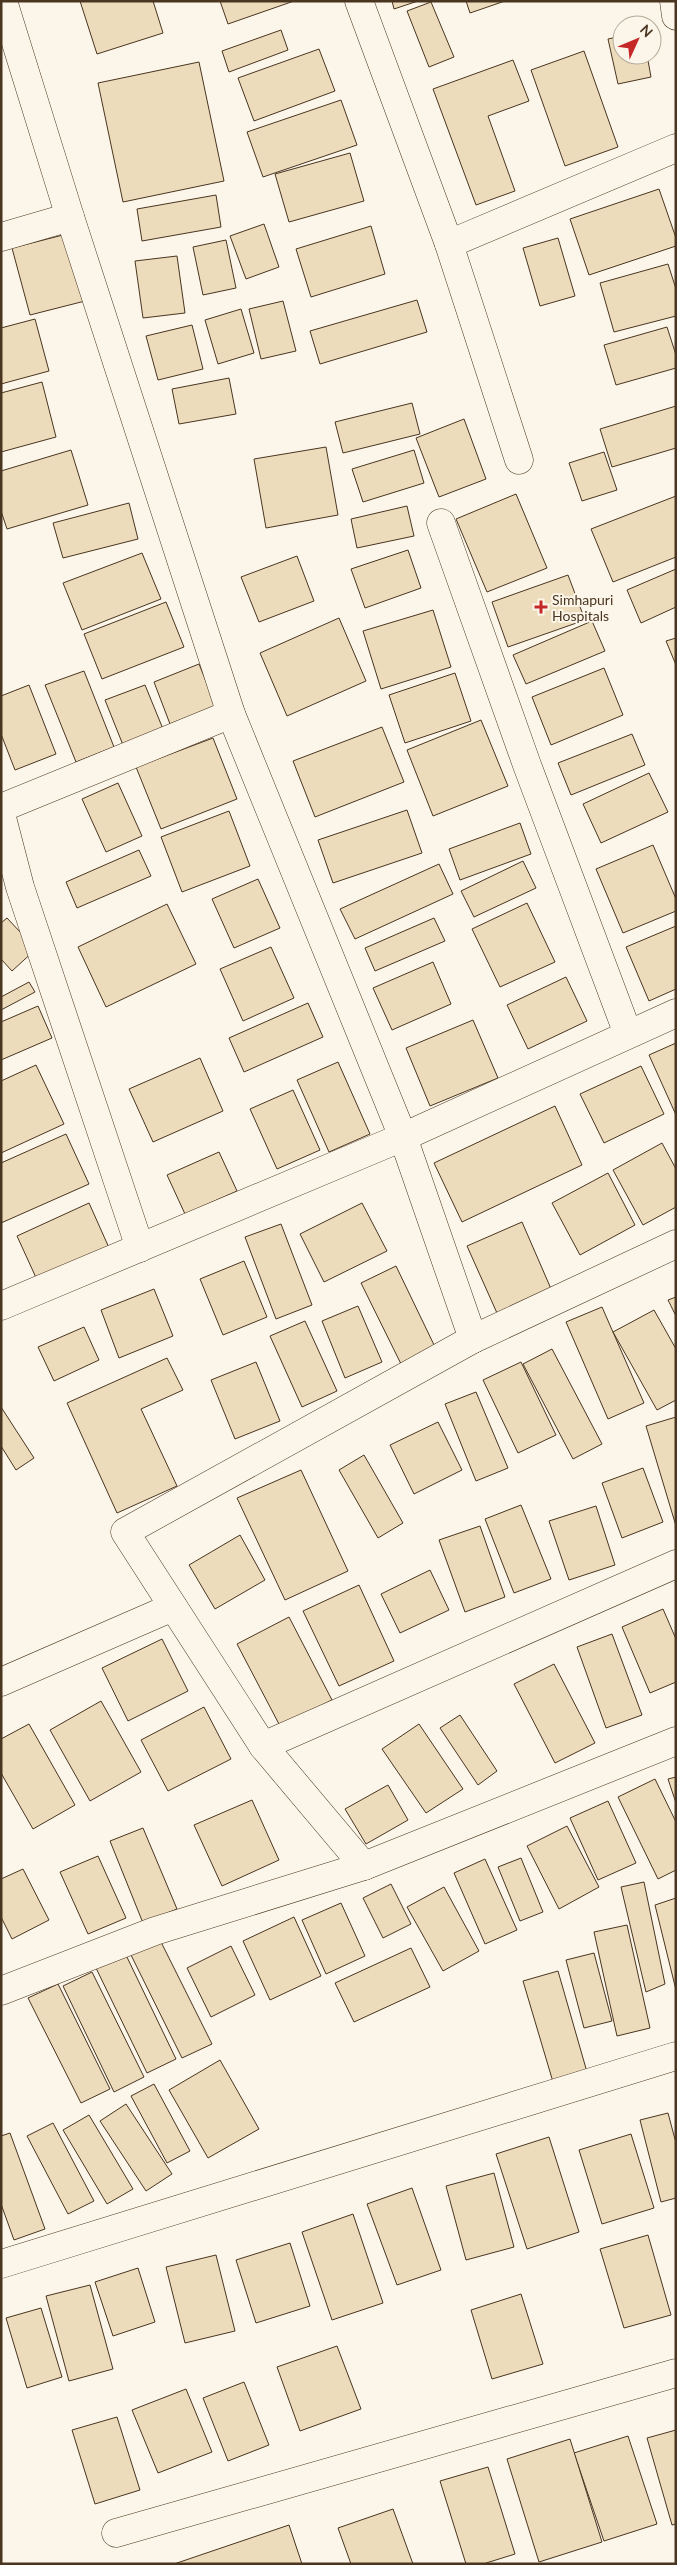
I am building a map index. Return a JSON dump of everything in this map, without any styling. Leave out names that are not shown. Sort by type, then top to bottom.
[{"type":"street","points":[[3,1],[70,217],[231,714],[403,1136],[473,1339]]},
{"type":"street","points":[[359,1],[448,244],[519,460]]},
{"type":"street","points":[[674,1],[676,16]]},
{"type":"street","points":[[448,244],[676,148]]},
{"type":"street","points":[[1,236],[70,217]]},
{"type":"street","points":[[441,522],[527,765],[628,1034]]},
{"type":"street","points":[[1,808],[231,714]]},
{"type":"street","points":[[1,814],[11,894],[140,1248]]},
{"type":"street","points":[[1,1306],[403,1136],[676,1013]]},
{"type":"street","points":[[364,1866],[263,1746],[125,1532],[473,1339],[676,1244]]},
{"type":"street","points":[[263,1746],[676,1564]]},
{"type":"street","points":[[1,1682],[173,1607]]},
{"type":"street","points":[[1,1991],[155,1931],[364,1866],[676,1741]]},
{"type":"street","points":[[1,2264],[676,2056]]},
{"type":"street","points":[[116,2533],[676,2373]]},
{"type":"building","points":[[80,1],[153,1],[163,33],[97,54]]},
{"type":"building","points":[[220,1],[294,1],[228,24]]},
{"type":"building","points":[[392,1],[418,1],[394,9]]},
{"type":"building","points":[[466,1],[505,1],[470,13]]},
{"type":"building","points":[[431,2],[454,57],[429,67],[407,11]]},
{"type":"building","points":[[281,30],[288,50],[229,72],[222,51]]},
{"type":"building","points":[[612,38],[612,57],[608,39]]},
{"type":"building","points":[[319,49],[335,91],[254,121],[238,78]]},
{"type":"building","points":[[584,51],[618,147],[565,166],[531,70]]},
{"type":"building","points":[[513,60],[529,101],[488,116],[515,191],[476,205],[433,89]]},
{"type":"building","points":[[199,62],[224,181],[123,202],[98,83]]},
{"type":"building","points":[[614,65],[649,65],[651,77],[618,84]]},
{"type":"building","points":[[341,100],[357,145],[263,177],[247,132]]},
{"type":"building","points":[[350,153],[364,201],[289,222],[275,174]]},
{"type":"building","points":[[659,189],[676,238],[676,246],[589,275],[570,219]]},
{"type":"building","points":[[216,195],[221,227],[142,241],[137,209]]},
{"type":"building","points":[[264,224],[279,267],[246,279],[230,236]]},
{"type":"building","points":[[371,226],[385,274],[311,297],[296,249]]},
{"type":"building","points":[[67,234],[85,301],[30,315],[12,248]]},
{"type":"building","points":[[558,238],[575,296],[540,306],[523,248]]},
{"type":"building","points":[[226,240],[236,288],[203,295],[193,247]]},
{"type":"building","points":[[177,256],[185,313],[143,318],[135,261]]},
{"type":"building","points":[[668,264],[676,289],[676,316],[614,332],[600,283]]},
{"type":"building","points":[[417,300],[427,332],[320,364],[310,331]]},
{"type":"building","points":[[283,301],[296,351],[261,359],[249,309]]},
{"type":"building","points":[[241,309],[254,353],[218,364],[205,320]]},
{"type":"building","points":[[35,319],[49,371],[1,384],[1,328]]},
{"type":"building","points":[[192,325],[203,369],[158,380],[146,336]]},
{"type":"building","points":[[667,327],[676,355],[676,368],[616,385],[604,345]]},
{"type":"building","points":[[229,378],[236,414],[179,424],[172,389]]},
{"type":"building","points":[[42,382],[56,437],[1,452],[1,393]]},
{"type":"building","points":[[412,403],[420,434],[343,453],[335,422]]},
{"type":"building","points":[[676,406],[676,448],[612,467],[600,429]]},
{"type":"building","points":[[464,419],[486,479],[439,497],[416,438]]},
{"type":"building","points":[[326,447],[338,515],[266,528],[254,459]]},
{"type":"building","points":[[71,450],[88,505],[7,529],[1,511],[1,471]]},
{"type":"building","points":[[414,450],[424,483],[363,502],[352,469]]},
{"type":"building","points":[[604,452],[617,490],[582,501],[569,463]]},
{"type":"building","points":[[516,494],[547,568],[487,592],[456,519]]},
{"type":"building","points":[[676,496],[676,557],[613,582],[591,529]]},
{"type":"building","points":[[129,503],[138,539],[63,558],[53,523]]},
{"type":"building","points":[[407,506],[414,536],[357,548],[351,519]]},
{"type":"building","points":[[408,550],[421,588],[365,608],[351,569]]},
{"type":"building","points":[[142,553],[161,599],[82,630],[63,583]]},
{"type":"building","points":[[297,556],[314,601],[259,622],[241,577]]},
{"type":"building","points":[[676,569],[676,607],[641,623],[627,590]]},
{"type":"building","points":[[568,575],[585,620],[508,647],[492,602]]},
{"type":"building","points":[[166,602],[184,647],[102,679],[84,634]]},
{"type":"building","points":[[433,610],[451,667],[381,689],[363,631]]},
{"type":"building","points":[[339,618],[366,681],[287,716],[260,653]]},
{"type":"building","points":[[592,621],[605,651],[526,684],[513,655]]},
{"type":"building","points":[[676,638],[676,665],[666,641]]},
{"type":"building","points":[[199,664],[216,706],[170,724],[154,682]]},
{"type":"building","points":[[604,668],[623,715],[551,745],[532,697]]},
{"type":"building","points":[[84,671],[114,747],[76,762],[45,685]]},
{"type":"building","points":[[455,673],[471,721],[405,743],[389,695]]},
{"type":"building","points":[[29,685],[56,754],[15,770],[1,734],[1,696]]},
{"type":"building","points":[[145,685],[163,729],[123,745],[105,700]]},
{"type":"building","points":[[481,720],[508,786],[433,816],[407,750]]},
{"type":"building","points":[[382,727],[404,782],[315,817],[293,761]]},
{"type":"building","points":[[632,734],[645,765],[571,795],[558,763]]},
{"type":"building","points":[[213,738],[237,799],[161,829],[136,767]]},
{"type":"building","points":[[649,773],[668,812],[601,843],[583,804]]},
{"type":"building","points":[[118,783],[142,836],[106,852],[82,799]]},
{"type":"building","points":[[407,810],[422,853],[333,883],[318,840]]},
{"type":"building","points":[[229,811],[250,866],[182,892],[161,837]]},
{"type":"building","points":[[520,823],[531,854],[460,880],[449,849]]},
{"type":"building","points":[[653,845],[676,899],[676,911],[623,933],[596,869]]},
{"type":"building","points":[[139,850],[151,876],[77,908],[66,882]]},
{"type":"building","points":[[523,861],[536,888],[474,917],[461,891]]},
{"type":"building","points":[[439,864],[453,894],[355,939],[340,909]]},
{"type":"building","points":[[258,879],[280,928],[234,948],[212,899]]},
{"type":"building","points":[[527,903],[555,962],[500,987],[472,929]]},
{"type":"building","points":[[167,904],[196,964],[106,1007],[78,947]]},
{"type":"building","points":[[7,918],[36,949],[12,971],[1,959],[1,923]]},
{"type":"building","points":[[434,918],[445,941],[375,971],[365,948]]},
{"type":"building","points":[[676,926],[676,989],[649,1001],[626,947]]},
{"type":"building","points":[[271,947],[294,998],[243,1021],[220,969]]},
{"type":"building","points":[[433,962],[451,1004],[392,1030],[373,988]]},
{"type":"building","points":[[566,977],[587,1021],[528,1049],[507,1005]]},
{"type":"building","points":[[29,982],[35,992],[1,1010],[1,997]]},
{"type":"building","points":[[308,1003],[323,1037],[244,1072],[229,1038]]},
{"type":"building","points":[[38,1006],[52,1038],[1,1060],[1,1022]]},
{"type":"building","points":[[473,1020],[498,1078],[430,1106],[406,1048]]},
{"type":"building","points":[[676,1043],[676,1115],[649,1055]]},
{"type":"building","points":[[200,1058],[223,1111],[153,1142],[129,1089]]},
{"type":"building","points":[[338,1062],[370,1134],[329,1152],[297,1080]]},
{"type":"building","points":[[36,1065],[64,1124],[1,1153],[1,1081]]},
{"type":"building","points":[[641,1066],[664,1114],[604,1143],[580,1094]]},
{"type":"building","points":[[293,1090],[320,1150],[277,1169],[250,1109]]},
{"type":"building","points":[[555,1106],[582,1165],[462,1222],[434,1163]]},
{"type":"building","points":[[66,1134],[89,1184],[1,1223],[1,1163]]},
{"type":"building","points":[[662,1143],[676,1169],[676,1207],[643,1225],[613,1170]]},
{"type":"building","points":[[219,1152],[237,1191],[185,1214],[167,1175]]},
{"type":"building","points":[[608,1173],[635,1225],[580,1255],[552,1203]]},
{"type":"building","points":[[89,1203],[110,1250],[38,1282],[17,1236]]},
{"type":"building","points":[[362,1203],[387,1251],[324,1282],[300,1234]]},
{"type":"building","points":[[522,1222],[555,1298],[501,1322],[467,1246]]},
{"type":"building","points":[[281,1224],[312,1305],[276,1319],[245,1237]]},
{"type":"building","points":[[244,1261],[267,1317],[223,1335],[200,1279]]},
{"type":"building","points":[[396,1266],[436,1349],[402,1366],[361,1283]]},
{"type":"building","points":[[154,1289],[173,1336],[119,1358],[101,1310]]},
{"type":"building","points":[[676,1297],[676,1316],[668,1300]]},
{"type":"building","points":[[358,1306],[382,1362],[345,1378],[322,1321]]},
{"type":"building","points":[[602,1307],[644,1403],[608,1419],[566,1322]]},
{"type":"building","points":[[654,1310],[676,1349],[676,1400],[657,1410],[613,1332]]},
{"type":"building","points":[[305,1321],[337,1391],[302,1407],[270,1336]]},
{"type":"building","points":[[84,1327],[99,1360],[54,1381],[38,1347]]},
{"type":"building","points":[[552,1349],[602,1444],[573,1459],[523,1364]]},
{"type":"building","points":[[167,1358],[183,1390],[141,1409],[177,1486],[117,1513],[67,1403]]},
{"type":"building","points":[[256,1362],[280,1421],[235,1439],[211,1380]]},
{"type":"building","points":[[521,1362],[556,1435],[518,1453],[483,1380]]},
{"type":"building","points":[[476,1392],[508,1468],[476,1481],[445,1404]]},
{"type":"building","points":[[1,1407],[34,1458],[16,1470],[1,1446]]},
{"type":"building","points":[[676,1417],[676,1526],[646,1426]]},
{"type":"building","points":[[438,1422],[462,1470],[414,1494],[390,1445]]},
{"type":"building","points":[[364,1455],[403,1523],[378,1538],[339,1470]]},
{"type":"building","points":[[643,1468],[663,1522],[622,1538],[602,1483]]},
{"type":"building","points":[[301,1470],[348,1571],[285,1600],[237,1498]]},
{"type":"building","points":[[521,1505],[551,1579],[514,1593],[485,1519]]},
{"type":"building","points":[[596,1506],[615,1565],[569,1580],[549,1521]]},
{"type":"building","points":[[480,1526],[505,1597],[465,1612],[439,1540]]},
{"type":"building","points":[[240,1535],[265,1580],[215,1609],[189,1565]]},
{"type":"building","points":[[430,1570],[449,1610],[400,1633],[381,1594]]},
{"type":"building","points":[[359,1585],[394,1661],[339,1686],[303,1611]]},
{"type":"building","points":[[663,1609],[676,1639],[676,1682],[650,1693],[622,1627]]},
{"type":"building","points":[[289,1617],[332,1700],[280,1726],[237,1644]]},
{"type":"building","points":[[612,1634],[642,1715],[606,1728],[577,1647]]},
{"type":"building","points":[[162,1639],[188,1691],[128,1721],[102,1668]]},
{"type":"building","points":[[554,1664],[595,1743],[555,1763],[514,1684]]},
{"type":"building","points":[[101,1701],[141,1772],[90,1801],[50,1730]]},
{"type":"building","points":[[204,1707],[231,1759],[168,1791],[141,1740]]},
{"type":"building","points":[[460,1715],[497,1771],[478,1785],[440,1728]]},
{"type":"building","points":[[29,1724],[75,1805],[33,1829],[1,1773],[1,1739]]},
{"type":"building","points":[[419,1724],[463,1789],[426,1813],[382,1749]]},
{"type":"building","points":[[676,1777],[676,1803],[668,1779]]},
{"type":"building","points":[[655,1779],[676,1822],[676,1870],[658,1879],[618,1797]]},
{"type":"building","points":[[388,1785],[408,1820],[366,1844],[345,1809]]},
{"type":"building","points":[[252,1800],[279,1860],[222,1886],[194,1825]]},
{"type":"building","points":[[608,1801],[636,1863],[598,1880],[570,1818]]},
{"type":"building","points":[[567,1826],[599,1887],[559,1909],[527,1846]]},
{"type":"building","points":[[143,1828],[177,1909],[143,1923],[110,1841]]},
{"type":"building","points":[[98,1856],[126,1918],[88,1934],[60,1872]]},
{"type":"building","points":[[521,1858],[543,1912],[520,1921],[498,1867]]},
{"type":"building","points":[[485,1859],[517,1930],[485,1944],[454,1873]]},
{"type":"building","points":[[23,1869],[49,1920],[12,1939],[1,1917],[1,1879]]},
{"type":"building","points":[[644,1882],[665,1984],[646,1992],[621,1887]]},
{"type":"building","points":[[391,1884],[411,1924],[383,1938],[363,1898]]},
{"type":"building","points":[[444,1887],[479,1951],[443,1971],[407,1907]]},
{"type":"building","points":[[676,1898],[676,1990],[655,1905]]},
{"type":"building","points":[[341,1903],[365,1956],[326,1974],[302,1920]]},
{"type":"building","points":[[294,1917],[321,1976],[270,2000],[243,1941]]},
{"type":"building","points":[[627,1925],[650,2028],[617,2036],[594,1932]]},
{"type":"building","points":[[159,1938],[212,2044],[182,2058],[130,1953]]},
{"type":"building","points":[[231,1946],[255,1995],[211,2017],[187,1968]]},
{"type":"building","points":[[411,1948],[430,1987],[354,2022],[335,1983]]},
{"type":"building","points":[[125,1953],[176,2059],[147,2073],[96,1968]]},
{"type":"building","points":[[594,1953],[612,2021],[584,2028],[566,1960]]},
{"type":"building","points":[[558,1971],[587,2072],[553,2082],[523,1981]]},
{"type":"building","points":[[92,1972],[144,2077],[114,2092],[63,1986]]},
{"type":"building","points":[[58,1984],[110,2089],[81,2103],[28,1998]]},
{"type":"building","points":[[220,2060],[259,2129],[208,2158],[169,2090]]},
{"type":"building","points":[[154,2084],[190,2151],[167,2163],[131,2096]]},
{"type":"building","points":[[126,2104],[172,2174],[146,2191],[100,2121]]},
{"type":"building","points":[[668,2113],[676,2143],[676,2198],[661,2202],[640,2120]]},
{"type":"building","points":[[89,2115],[133,2189],[107,2204],[63,2130]]},
{"type":"building","points":[[53,2123],[94,2201],[68,2214],[27,2136]]},
{"type":"building","points":[[10,2133],[45,2229],[14,2240],[1,2204],[1,2136]]},
{"type":"building","points":[[631,2134],[654,2208],[602,2224],[579,2150]]},
{"type":"building","points":[[549,2137],[579,2232],[527,2249],[496,2154]]},
{"type":"building","points":[[494,2173],[514,2247],[466,2260],[446,2186]]},
{"type":"building","points":[[412,2188],[441,2270],[397,2285],[367,2204]]},
{"type":"building","points":[[353,2214],[383,2303],[332,2320],[302,2232]]},
{"type":"building","points":[[648,2235],[671,2315],[624,2328],[600,2249]]},
{"type":"building","points":[[290,2243],[310,2306],[256,2323],[236,2260]]},
{"type":"building","points":[[216,2255],[235,2331],[185,2343],[166,2267]]},
{"type":"building","points":[[138,2268],[155,2322],[113,2336],[95,2282]]},
{"type":"building","points":[[90,2285],[113,2369],[69,2381],[46,2296]]},
{"type":"building","points":[[521,2294],[543,2364],[492,2379],[471,2310]]},
{"type":"building","points":[[41,2308],[62,2377],[27,2388],[6,2318]]},
{"type":"building","points":[[337,2346],[361,2409],[300,2431],[277,2367]]},
{"type":"building","points":[[244,2382],[269,2445],[228,2461],[203,2398]]},
{"type":"building","points":[[186,2389],[212,2452],[158,2473],[132,2410]]},
{"type":"building","points":[[117,2417],[140,2490],[95,2504],[72,2430]]},
{"type":"building","points":[[676,2430],[676,2524],[672,2525],[647,2438]]},
{"type":"building","points":[[628,2436],[657,2524],[604,2541],[574,2453]]},
{"type":"building","points":[[570,2439],[602,2542],[539,2562],[507,2459]]},
{"type":"building","points":[[488,2467],[515,2554],[483,2564],[466,2564],[440,2481]]},
{"type":"building","points":[[393,2509],[413,2564],[351,2564],[338,2528]]},
{"type":"building","points":[[289,2525],[302,2564],[174,2564]]},
{"type":"place","name":"Simhapuri Hospitals","points":[[541,607]]}]
